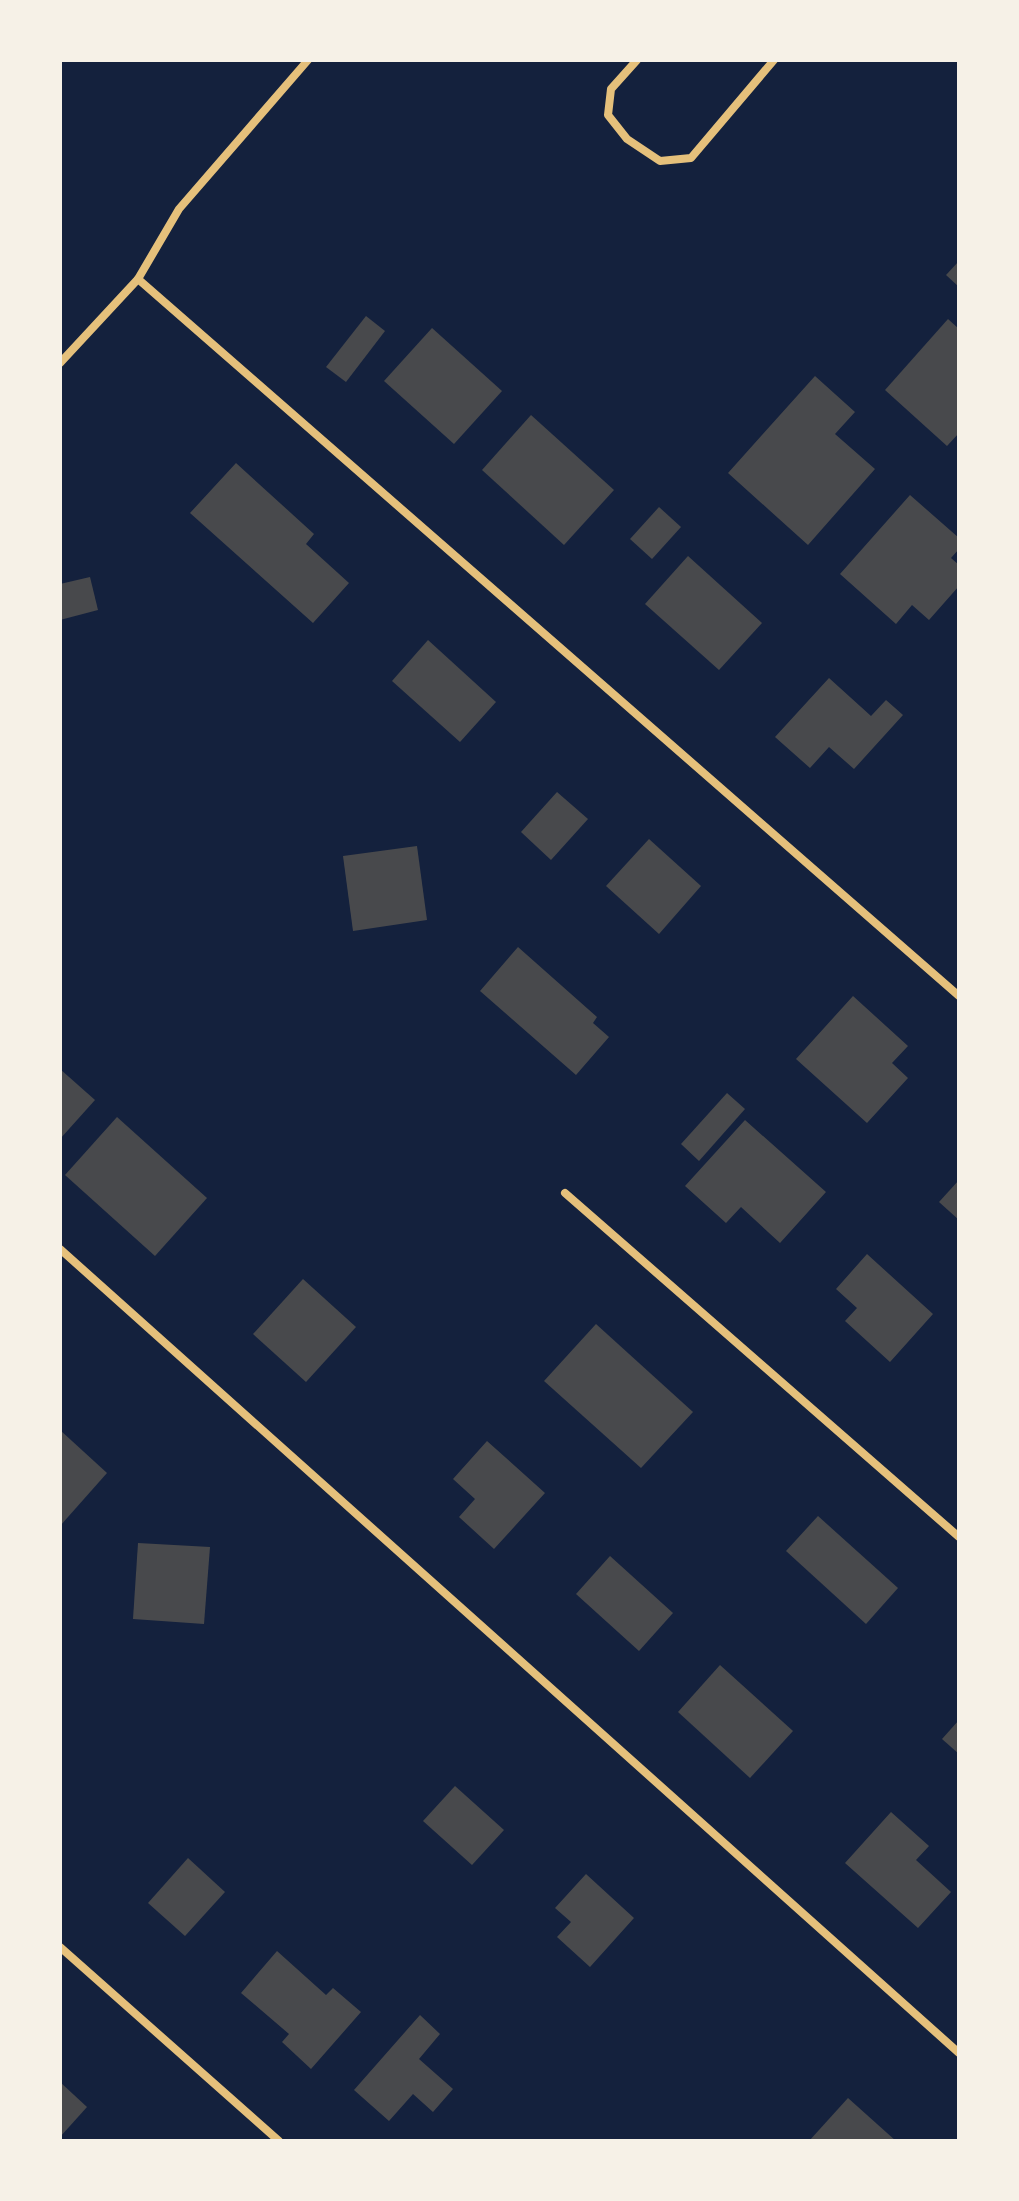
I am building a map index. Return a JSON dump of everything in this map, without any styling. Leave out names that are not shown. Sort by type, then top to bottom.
[{"type":"street","points":[[60,363],[138,279],[179,209],[308,60]]},
{"type":"street","points":[[637,60],[611,89],[608,115],[627,139],[660,161],[691,158],[774,60]]},
{"type":"street","points":[[138,279],[959,996]]},
{"type":"street","points":[[565,1193],[959,1537]]},
{"type":"street","points":[[60,1249],[959,2053]]},
{"type":"street","points":[[60,1947],[279,2141]]},
{"type":"building","points":[[959,261],[959,287],[946,275]]},
{"type":"building","points":[[366,316],[385,331],[346,382],[326,367]]},
{"type":"building","points":[[948,319],[959,329],[959,433],[947,446],[885,390]]},
{"type":"building","points":[[432,328],[502,391],[454,444],[384,381]]},
{"type":"building","points":[[815,376],[855,412],[835,434],[875,469],[808,545],[728,473]]},
{"type":"building","points":[[531,415],[614,490],[564,545],[482,470]]},
{"type":"building","points":[[236,463],[314,534],[306,544],[349,583],[313,623],[190,513]]},
{"type":"building","points":[[910,495],[959,538],[959,549],[951,558],[959,565],[959,586],[929,620],[912,605],[896,624],[840,574]]},
{"type":"building","points":[[659,507],[681,527],[652,559],[630,539]]},
{"type":"building","points":[[688,556],[762,623],[719,670],[645,604]]},
{"type":"building","points":[[90,577],[98,610],[60,620],[60,584]]},
{"type":"building","points":[[428,640],[496,702],[460,742],[392,681]]},
{"type":"building","points":[[829,678],[871,716],[886,700],[903,715],[854,769],[829,747],[810,768],[775,737]]},
{"type":"building","points":[[557,792],[588,819],[551,860],[521,832]]},
{"type":"building","points":[[649,839],[701,886],[659,934],[606,886]]},
{"type":"building","points":[[417,846],[427,920],[353,931],[343,856]]},
{"type":"building","points":[[518,947],[597,1017],[593,1023],[609,1037],[576,1075],[480,991]]},
{"type":"building","points":[[853,996],[908,1046],[892,1063],[908,1078],[867,1123],[796,1059]]},
{"type":"building","points":[[60,1069],[95,1100],[60,1139]]},
{"type":"building","points":[[727,1093],[745,1109],[699,1161],[681,1144]]},
{"type":"building","points":[[117,1117],[207,1198],[155,1256],[65,1175]]},
{"type":"building","points":[[745,1120],[826,1192],[780,1243],[741,1207],[726,1223],[685,1186]]},
{"type":"building","points":[[959,1180],[959,1220],[939,1202]]},
{"type":"building","points":[[867,1254],[933,1314],[890,1362],[845,1321],[857,1308],[836,1289]]},
{"type":"building","points":[[303,1279],[356,1327],[306,1382],[253,1334]]},
{"type":"building","points":[[596,1324],[693,1412],[641,1468],[544,1381]]},
{"type":"building","points":[[60,1430],[107,1473],[60,1526]]},
{"type":"building","points":[[487,1441],[545,1493],[494,1549],[459,1517],[475,1499],[453,1479]]},
{"type":"building","points":[[818,1516],[898,1588],[866,1624],[786,1551]]},
{"type":"building","points":[[138,1543],[210,1547],[204,1624],[133,1619]]},
{"type":"building","points":[[610,1556],[673,1613],[639,1651],[576,1594]]},
{"type":"building","points":[[720,1665],[793,1731],[750,1778],[678,1712]]},
{"type":"building","points":[[959,1720],[959,1754],[942,1739]]},
{"type":"building","points":[[455,1786],[504,1830],[472,1865],[423,1821]]},
{"type":"building","points":[[891,1812],[929,1846],[916,1860],[951,1892],[918,1928],[845,1863]]},
{"type":"building","points":[[188,1858],[225,1892],[185,1936],[148,1903]]},
{"type":"building","points":[[586,1874],[634,1918],[590,1967],[557,1937],[571,1922],[555,1908]]},
{"type":"building","points":[[277,1951],[326,1995],[333,1988],[361,2012],[311,2069],[282,2042],[289,2034],[241,1993]]},
{"type":"building","points":[[420,2015],[440,2034],[419,2059],[453,2089],[433,2112],[413,2094],[389,2121],[354,2090]]},
{"type":"building","points":[[60,2082],[87,2107],[60,2137]]},
{"type":"building","points":[[848,2098],[896,2141],[809,2141]]}]
